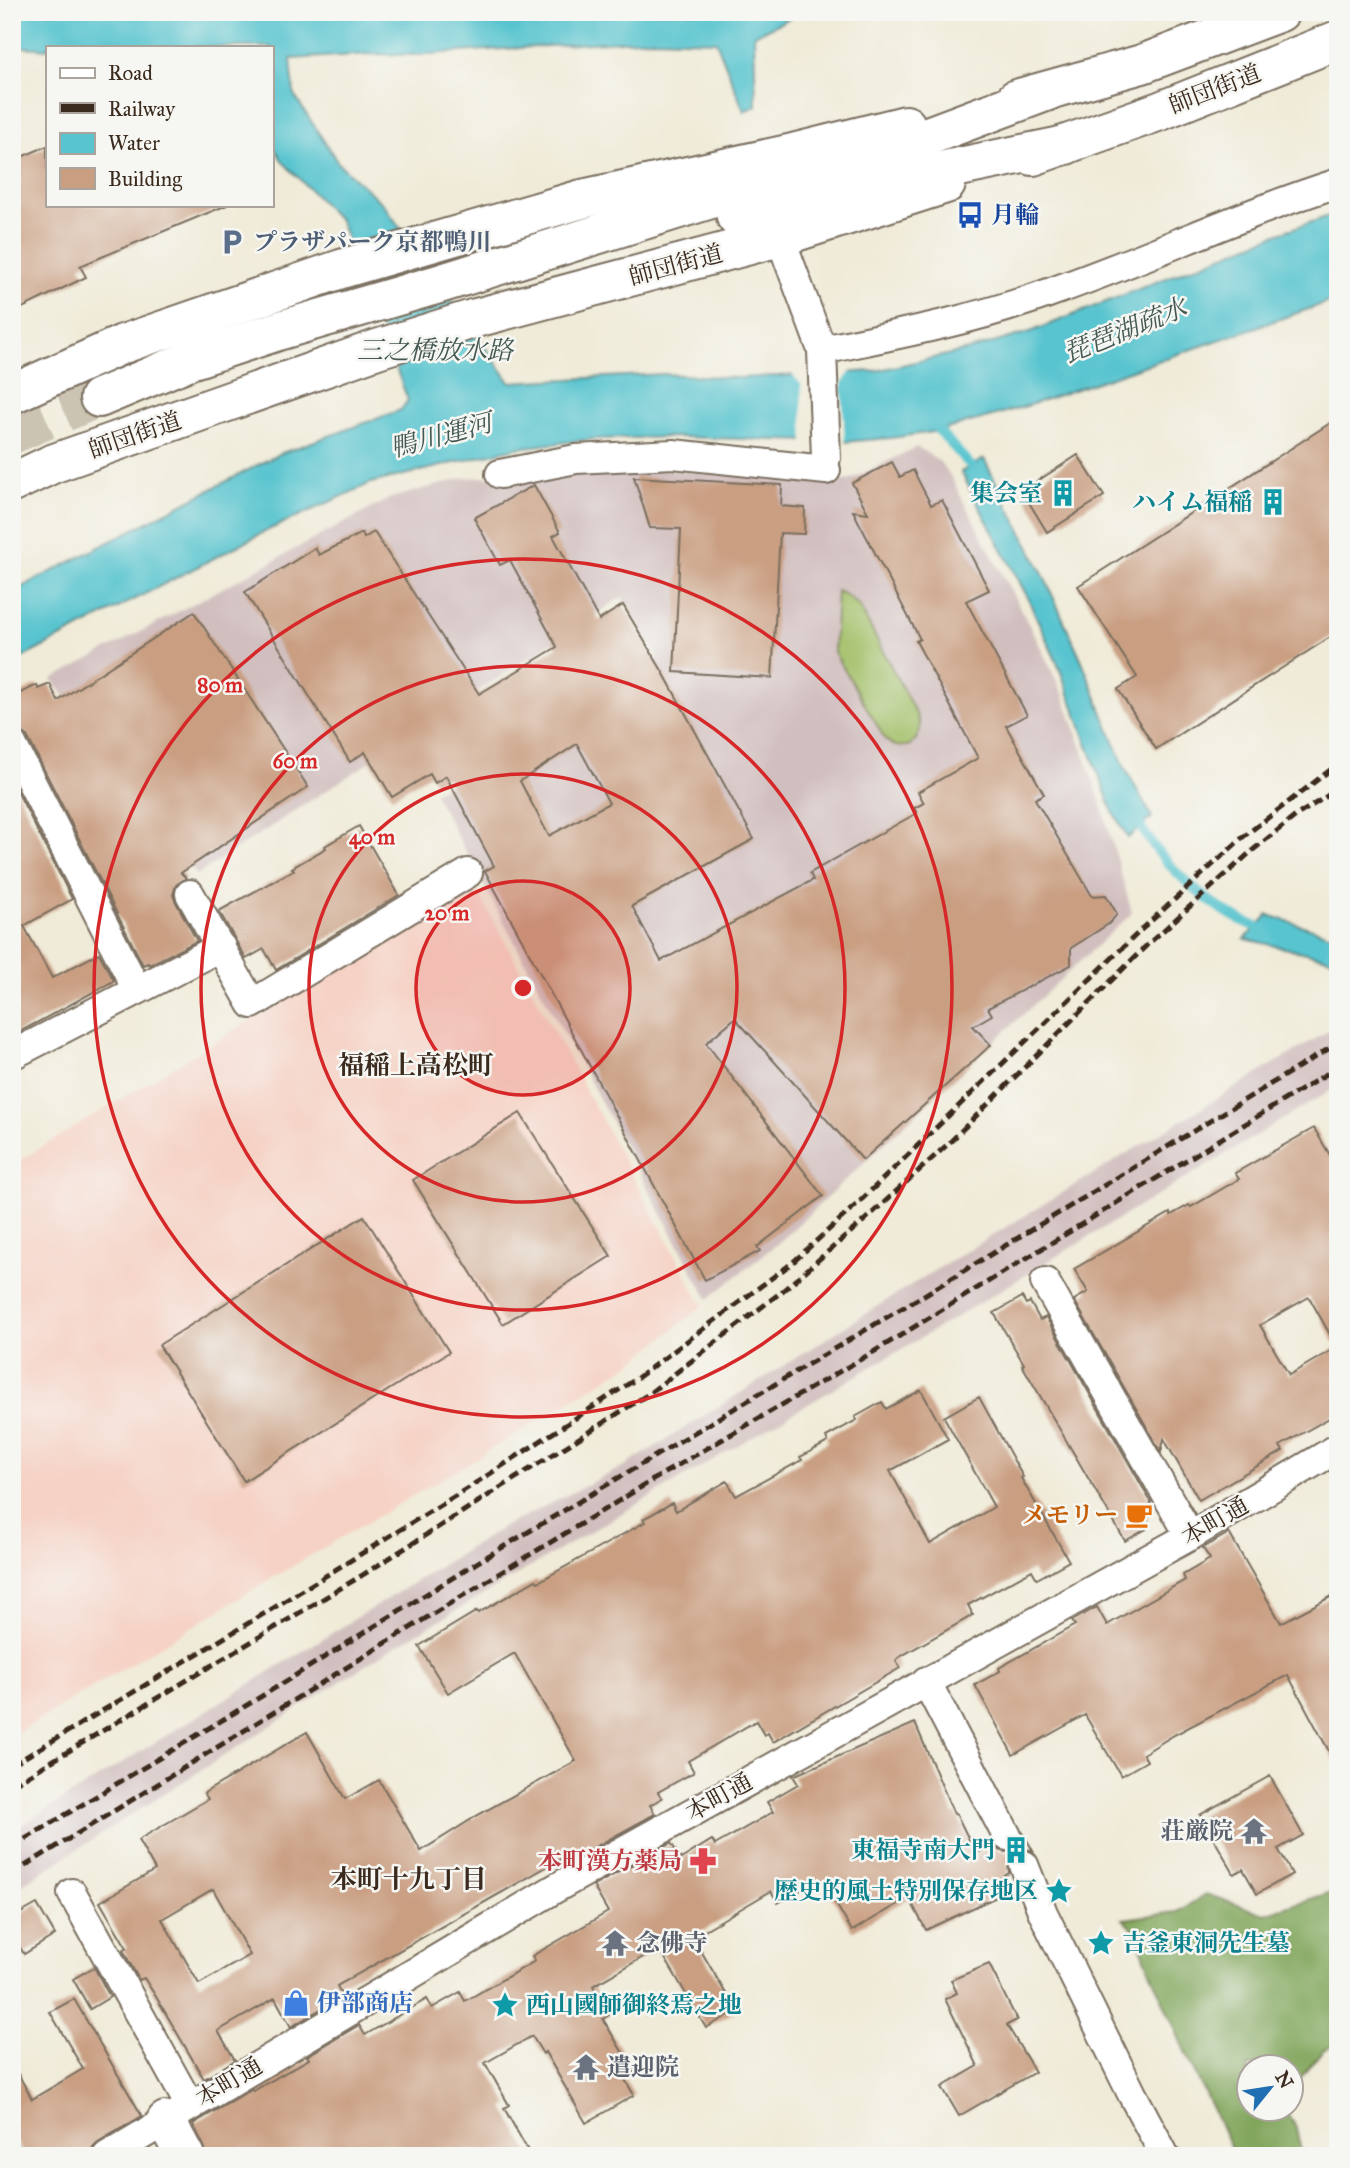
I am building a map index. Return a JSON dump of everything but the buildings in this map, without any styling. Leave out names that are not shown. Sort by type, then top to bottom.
[{"type":"main road","name":"師団街道","points":[[12,394],[123,344],[341,269],[582,199],[793,153],[1048,92],[1142,64],[1280,12]]},
{"type":"main road","name":"師団街道","points":[[12,483],[52,464],[402,341],[475,318],[780,237],[1066,145],[1160,111],[1338,40]]},
{"type":"main road","points":[[99,398],[216,352],[281,330],[762,183],[909,143],[1048,92]]},
{"type":"main road","points":[[477,272],[667,234],[830,194],[1066,145]]},
{"type":"main road","points":[[178,2113],[185,2156]]},
{"type":"street","points":[[822,358],[1006,307],[1106,272],[1240,217],[1338,183]]},
{"type":"street","points":[[500,474],[576,459],[673,454],[826,464],[822,358],[780,237]]},
{"type":"street","points":[[12,744],[137,990]]},
{"type":"street","points":[[190,894],[252,1004],[468,873]]},
{"type":"street","points":[[12,1055],[221,947]]},
{"type":"street","points":[[1045,1282],[1190,1536]]},
{"type":"street","name":"本町通","points":[[107,2156],[556,1888],[1190,1536],[1338,1448]]},
{"type":"street","points":[[926,1681],[1007,1836]]},
{"type":"street","points":[[1024,1865],[1043,1913],[1165,2156]]},
{"type":"street","points":[[72,1893],[178,2113]]},
{"type":"shaded area","points":[[917,447],[939,461],[948,472],[1063,694],[1101,803],[1132,913],[778,1243],[708,1299],[434,793],[658,657],[622,597],[197,875],[52,679],[391,498],[464,478],[639,468],[847,481]]},
{"type":"shaded area","points":[[474,885],[703,1306],[629,1365],[12,1736],[12,1165]]},
{"type":"shaded area","points":[[1338,1025],[1338,1086],[953,1319],[394,1647],[12,1891],[12,1831],[505,1526],[623,1467],[919,1280]]},
{"type":"green space","points":[[837,591],[859,606],[917,716],[919,732],[910,745],[896,746],[885,739],[834,652]]},
{"type":"green space","points":[[1338,1890],[1338,2042],[1322,2051],[1304,2074],[1304,2052],[1234,2052],[1234,2122],[1292,2122],[1302,2156],[1235,2156],[1190,2063],[1135,1931],[1123,1919],[1177,1912],[1206,1894],[1265,1914]]},
{"type":"water","name":"鴨川運河","points":[[12,12],[803,12],[754,35],[756,106],[744,111],[716,41],[651,39],[414,55],[371,54],[291,59],[294,95],[339,164],[383,204],[510,382],[663,374],[738,378],[875,371],[973,349],[1033,331],[1282,232],[1338,213],[1338,299],[1027,406],[939,431],[843,442],[673,437],[595,439],[516,448],[371,483],[268,530],[12,663],[12,592],[279,454],[401,410],[408,400],[340,221],[283,162],[273,145],[273,46],[46,46],[46,49],[12,46]]},
{"type":"water","points":[[984,459],[1041,570],[1082,661],[1124,766],[1152,817],[1128,838],[1112,810],[1059,667],[1027,596],[961,472]]},
{"type":"water","points":[[1268,915],[1338,937],[1338,962],[1245,939]]},
{"type":"pier","points":[[852,370],[842,383],[845,445],[804,444],[801,384],[791,373]]},
{"type":"waterway","points":[[930,421],[971,466],[978,478]]},
{"type":"waterway","points":[[1135,816],[1159,852],[1191,886],[1229,913],[1268,930]]},
{"type":"tunnel","points":[[12,435],[99,398]]},
{"type":"railway","points":[[12,1765],[471,1486],[636,1379],[792,1263],[856,1205],[1140,931],[1243,837],[1338,764]]},
{"type":"railway","points":[[12,1785],[361,1576],[647,1395],[780,1293],[867,1218],[949,1143],[1147,945],[1253,850],[1297,815],[1338,789]]},
{"type":"railway","points":[[12,1847],[1338,1043]]},
{"type":"railway","points":[[12,1874],[449,1604],[666,1472],[875,1351],[1338,1067]]},
{"type":"place","name":"月輪","points":[[970,215]]},
{"type":"place","name":"プラザパーク京都鴨川","points":[[232,242]]},
{"type":"place","name":"集会室","points":[[1063,493]]},
{"type":"place","name":"ハイム福稲","points":[[1273,502]]},
{"type":"place","name":"メモリー","points":[[1139,1515]]},
{"type":"place","name":"荘厳院","points":[[1254,1831]]},
{"type":"place","name":"東福寺南大門","points":[[1016,1850]]},
{"type":"place","name":"本町漢方薬局","points":[[703,1861]]},
{"type":"place","name":"歴史的風土特別保存地区","points":[[1059,1891]]},
{"type":"place","name":"念佛寺","points":[[615,1943]]},
{"type":"place","name":"吉釜東洞先生墓","points":[[1101,1943]]},
{"type":"place","name":"伊部商店","points":[[296,2003]]},
{"type":"place","name":"西山國師御終焉之地","points":[[505,2005]]},
{"type":"place","name":"遣迎院","points":[[586,2067]]},
{"type":"district","name":"福稲上高松町","points":[[416,1065]]},
{"type":"district","name":"本町十九丁目","points":[[409,1879]]},
{"type":"water label","name":"琵琶湖疏水","points":[[1125,330]]},
{"type":"water label","name":"三之橋放水路","points":[[435,350]]}]
